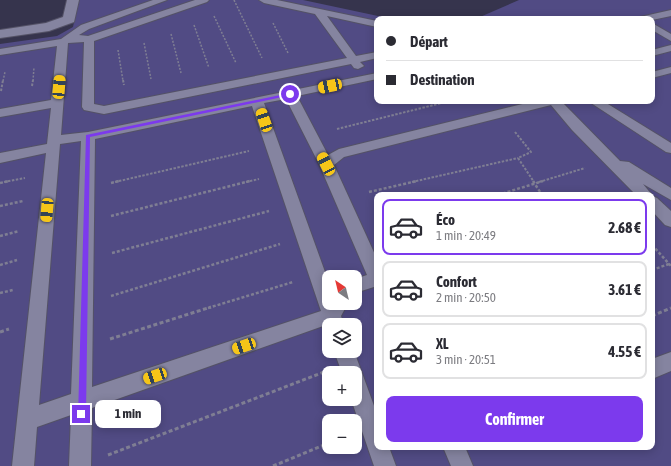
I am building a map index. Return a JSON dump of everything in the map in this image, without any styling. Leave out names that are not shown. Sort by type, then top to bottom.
[{"type":"street","points":[[0,34],[49,27],[69,19],[73,0]]},
{"type":"lane","points":[[66,40],[85,28],[162,0]]},
{"type":"lane","points":[[0,52],[66,40],[89,40],[115,29],[204,0]]},
{"type":"lane","points":[[264,0],[374,23]]},
{"type":"lane","points":[[319,12],[353,60],[373,77]]},
{"type":"lane","points":[[655,16],[671,13]]},
{"type":"lane","points":[[655,28],[671,38]]},
{"type":"lane","points":[[23,466],[58,103],[66,40]]},
{"type":"lane","points":[[89,40],[88,107],[104,110],[374,56]]},
{"type":"lane","points":[[655,52],[671,48]]},
{"type":"lane","points":[[655,74],[671,70]]},
{"type":"lane","points":[[0,158],[54,143],[373,77]]},
{"type":"lane","points":[[290,94],[326,164],[374,272]]},
{"type":"lane","points":[[27,420],[336,314],[318,274],[258,101]]},
{"type":"lane","points":[[0,113],[58,103]]},
{"type":"lane","points":[[326,164],[339,154],[538,104]]},
{"type":"lane","points":[[557,104],[642,192]]},
{"type":"lane","points":[[599,104],[671,149]]},
{"type":"lane","points":[[80,466],[88,136]]},
{"type":"lane","points":[[657,140],[671,136]]},
{"type":"lane","points":[[597,147],[664,192]]},
{"type":"lane","points":[[655,205],[671,221]]},
{"type":"lane","points":[[362,284],[374,280]]},
{"type":"lane","points":[[655,368],[671,361]]},
{"type":"lane","points":[[362,401],[374,435]]},
{"type":"lane","points":[[379,450],[385,466]]},
{"type":"path","points":[[234,0],[271,76]]},
{"type":"path","points":[[187,6],[216,87]]},
{"type":"path","points":[[165,12],[186,93]]},
{"type":"path","points":[[213,14],[245,81]]},
{"type":"path","points":[[140,21],[155,99]]},
{"type":"path","points":[[272,21],[297,71]]},
{"type":"path","points":[[115,29],[127,105]]},
{"type":"path","points":[[29,108],[37,46]]},
{"type":"path","points":[[337,129],[438,104]]},
{"type":"path","points":[[369,192],[518,158],[531,152],[499,114]]},
{"type":"path","points":[[86,189],[273,145]]},
{"type":"path","points":[[518,158],[540,192]]},
{"type":"path","points":[[507,192],[593,166]]},
{"type":"path","points":[[85,223],[282,173]]},
{"type":"path","points":[[84,261],[293,204]]},
{"type":"path","points":[[84,305],[305,237]]},
{"type":"path","points":[[655,248],[670,265],[655,269]]},
{"type":"path","points":[[83,347],[318,274]]},
{"type":"path","points":[[655,315],[671,308]]},
{"type":"path","points":[[80,466],[322,377]]},
{"type":"path","points":[[274,466],[322,446]]},
{"type":"shaded area","points":[[79,0],[303,0],[378,16],[374,16],[374,104],[655,104],[655,16],[482,16],[519,0],[671,0],[671,466],[0,466],[0,44],[57,36],[73,27]]},
{"type":"route","points":[[81,414],[86,147],[88,136],[290,94]]}]
